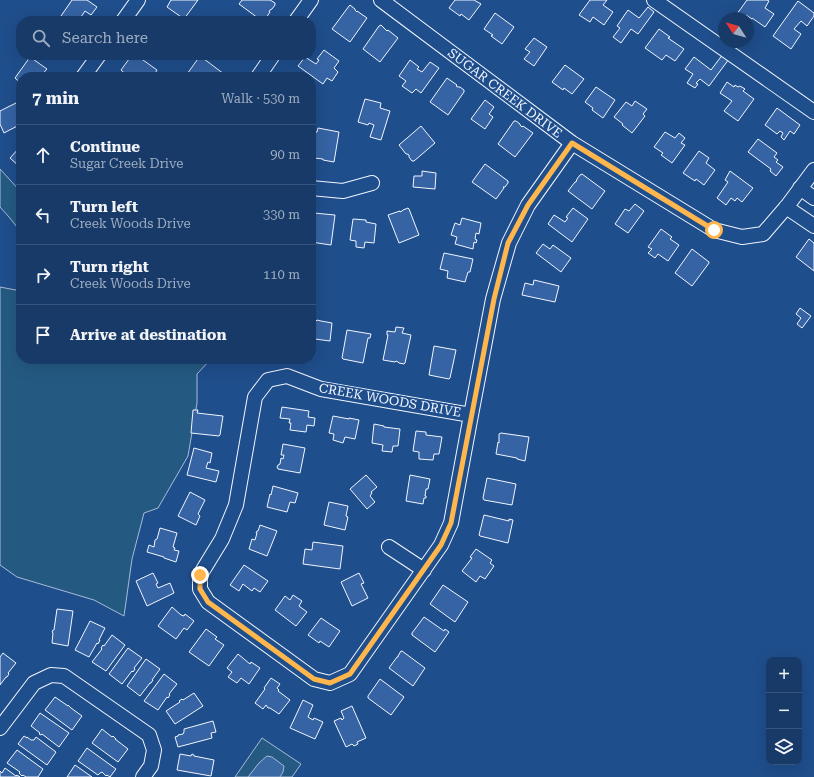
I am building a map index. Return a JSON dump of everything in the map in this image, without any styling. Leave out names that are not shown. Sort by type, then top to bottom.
[{"type":"street","points":[[127,16],[138,0]]},
{"type":"street","points":[[300,16],[311,0]]},
{"type":"street","name":"SUGAR CREEK DRIVE","points":[[381,0],[572,143],[714,230],[742,237],[762,234],[786,207]]},
{"type":"street","points":[[654,0],[814,112]]},
{"type":"street","points":[[87,72],[95,60]]},
{"type":"street","points":[[261,72],[270,60]]},
{"type":"street","name":"CREEK WOODS DRIVE","points":[[472,415],[321,389],[287,376],[268,380],[255,397],[236,505],[222,539],[200,575],[200,589],[208,602],[314,679],[330,683],[350,674],[441,545],[451,523],[472,415],[494,299],[508,243],[528,205],[572,143]]},
{"type":"street","points":[[814,170],[786,207],[814,226]]},
{"type":"street","points":[[316,188],[343,191],[372,183]]},
{"type":"street","points":[[800,188],[814,198]]},
{"type":"street","points":[[389,547],[424,570]]},
{"type":"street","points":[[0,727],[34,683],[51,675],[64,676],[149,735],[154,750],[151,766],[143,777]]},
{"type":"shaded area","points":[[0,169],[16,187],[16,226],[0,207]]},
{"type":"shaded area","points":[[0,287],[16,290],[16,364],[206,364],[197,374],[197,403],[188,456],[158,508],[144,513],[132,559],[124,616],[94,600],[17,577],[0,565]]},
{"type":"shaded area","points":[[262,738],[301,764],[292,777],[235,777]]},
{"type":"shaded area","points":[[267,756],[272,757],[284,766],[280,777],[248,777],[259,763]]},
{"type":"building","points":[[72,0],[87,0],[97,7],[91,15],[85,11],[82,16],[61,16]]},
{"type":"building","points":[[171,0],[198,0],[186,16],[180,16],[167,7]]},
{"type":"building","points":[[242,0],[270,0],[275,3],[275,5],[270,10],[267,16],[255,16],[239,4]]},
{"type":"building","points":[[455,0],[474,0],[481,4],[469,20],[461,14],[460,16],[449,8]]},
{"type":"building","points":[[590,0],[607,0],[603,5],[613,12],[604,25],[593,17],[590,22],[579,15]]},
{"type":"building","points":[[747,0],[767,0],[769,1],[765,8],[774,14],[765,27],[754,19],[754,12],[738,12]]},
{"type":"building","points":[[798,1],[814,13],[814,16],[807,26],[801,21],[794,29],[801,34],[791,49],[773,36]]},
{"type":"building","points":[[350,5],[357,12],[367,18],[350,42],[332,29]]},
{"type":"building","points":[[648,7],[654,12],[638,34],[631,29],[621,43],[613,37],[620,28],[617,26],[628,10],[639,18]]},
{"type":"building","points":[[495,13],[514,27],[502,44],[484,29]]},
{"type":"building","points":[[381,25],[398,38],[380,62],[363,49]]},
{"type":"building","points":[[659,29],[670,37],[668,38],[684,49],[675,61],[666,55],[662,60],[645,48]]},
{"type":"building","points":[[534,38],[547,47],[534,66],[524,59],[530,52],[525,49]]},
{"type":"building","points":[[324,50],[339,61],[334,68],[338,72],[332,81],[327,78],[323,84],[316,79],[316,72],[306,72],[298,66],[303,60],[310,60],[316,64],[319,60],[317,59]]},
{"type":"building","points":[[723,54],[729,59],[709,86],[700,79],[696,83],[698,84],[695,88],[687,83],[693,74],[685,69],[694,57],[711,70]]},
{"type":"building","points":[[28,60],[34,60],[47,69],[44,72],[19,72]]},
{"type":"building","points":[[128,60],[143,60],[157,70],[156,72],[123,72],[121,70]]},
{"type":"building","points":[[197,60],[205,60],[221,72],[188,72]]},
{"type":"building","points":[[410,60],[419,67],[417,69],[422,72],[430,62],[439,68],[421,93],[416,89],[412,93],[402,86],[406,81],[399,76]]},
{"type":"building","points":[[565,65],[584,79],[572,94],[564,88],[563,90],[552,82]]},
{"type":"building","points":[[447,78],[457,85],[456,86],[464,90],[448,115],[430,102]]},
{"type":"building","points":[[727,82],[734,87],[735,85],[745,89],[743,91],[754,99],[738,121],[724,111],[732,101],[720,93]]},
{"type":"building","points":[[596,87],[615,100],[603,118],[592,110],[593,108],[585,102]]},
{"type":"building","points":[[365,99],[381,103],[380,108],[390,111],[381,140],[370,137],[374,125],[358,122]]},
{"type":"building","points":[[485,100],[494,107],[489,114],[493,117],[485,129],[471,119]]},
{"type":"building","points":[[635,101],[647,109],[643,114],[645,116],[632,133],[614,117],[626,102],[632,106]]},
{"type":"building","points":[[16,103],[16,127],[4,133],[0,124],[0,111]]},
{"type":"building","points":[[777,108],[800,125],[794,134],[790,131],[784,140],[781,137],[783,133],[780,131],[777,134],[765,125]]},
{"type":"building","points":[[514,121],[533,133],[515,157],[498,144]]},
{"type":"building","points":[[421,126],[435,143],[414,161],[412,161],[409,155],[406,154],[399,145]]},
{"type":"building","points":[[318,128],[339,132],[334,162],[316,158]]},
{"type":"building","points":[[665,132],[675,138],[679,133],[685,138],[681,143],[685,145],[672,163],[661,155],[663,153],[654,147]]},
{"type":"building","points":[[758,139],[777,153],[774,157],[778,160],[776,162],[783,167],[776,176],[770,171],[771,169],[748,152]]},
{"type":"building","points":[[16,151],[16,163],[10,158]]},
{"type":"building","points":[[699,151],[709,158],[706,163],[715,170],[704,185],[696,179],[695,181],[683,173]]},
{"type":"building","points":[[485,164],[508,181],[496,199],[472,182]]},
{"type":"building","points":[[422,171],[436,173],[435,189],[413,187],[414,176],[422,176]]},
{"type":"building","points":[[730,171],[753,188],[742,202],[737,198],[735,201],[731,198],[726,205],[717,198],[728,182],[725,180]]},
{"type":"building","points":[[582,174],[605,191],[592,209],[568,191]]},
{"type":"building","points":[[635,204],[644,211],[628,233],[615,224],[625,209],[629,211]]},
{"type":"building","points":[[408,208],[419,235],[399,243],[388,215]]},
{"type":"building","points":[[573,208],[588,219],[572,242],[548,224],[554,215],[565,222],[568,218],[566,217]]},
{"type":"building","points":[[316,213],[335,215],[331,245],[316,243]]},
{"type":"building","points":[[462,218],[481,223],[479,234],[476,233],[475,239],[477,240],[476,243],[474,242],[473,249],[455,244],[457,237],[451,235],[455,223],[460,225]]},
{"type":"building","points":[[353,219],[366,220],[366,222],[376,224],[374,243],[365,242],[364,248],[356,247],[356,241],[350,240]]},
{"type":"building","points":[[661,229],[672,237],[670,239],[679,245],[668,261],[658,254],[655,258],[648,253],[652,249],[648,247]]},
{"type":"building","points":[[809,239],[814,243],[814,271],[796,257]]},
{"type":"building","points":[[543,244],[550,249],[553,245],[571,258],[561,272],[536,253]]},
{"type":"building","points":[[692,249],[709,263],[692,286],[675,273]]},
{"type":"building","points":[[444,253],[473,259],[470,272],[468,272],[465,282],[447,278],[448,271],[440,269]]},
{"type":"building","points":[[534,280],[559,286],[555,302],[522,295],[525,283],[533,285]]},
{"type":"building","points":[[800,308],[811,316],[802,328],[797,324],[801,318],[796,314]]},
{"type":"building","points":[[317,320],[332,323],[330,341],[316,339]]},
{"type":"building","points":[[396,327],[404,328],[402,333],[411,335],[404,364],[396,361],[383,360],[388,335],[387,331],[395,332]]},
{"type":"building","points":[[347,330],[371,334],[370,338],[368,338],[363,363],[342,358]]},
{"type":"building","points":[[434,346],[456,350],[449,379],[429,375]]},
{"type":"building","points":[[282,407],[309,411],[308,417],[315,418],[314,426],[307,425],[306,432],[290,430],[290,419],[280,418]]},
{"type":"building","points":[[193,410],[198,410],[197,413],[223,416],[220,435],[191,433]]},
{"type":"building","points":[[333,416],[359,420],[355,439],[345,437],[343,443],[333,440],[334,434],[329,433]]},
{"type":"building","points":[[374,424],[400,429],[398,446],[393,446],[392,452],[382,451],[383,445],[372,443]]},
{"type":"building","points":[[416,431],[426,432],[426,435],[442,437],[439,454],[434,454],[433,460],[419,459],[419,452],[413,451]]},
{"type":"building","points":[[499,434],[529,437],[525,461],[496,454],[498,442],[499,443]]},
{"type":"building","points":[[283,444],[305,448],[300,473],[278,469],[277,467],[284,455],[281,455]]},
{"type":"building","points":[[194,448],[212,453],[210,463],[208,462],[206,468],[219,471],[216,482],[187,475]]},
{"type":"building","points":[[366,475],[377,487],[371,492],[372,493],[370,496],[375,502],[367,509],[350,489]]},
{"type":"building","points":[[410,475],[430,479],[428,489],[426,489],[426,498],[424,498],[423,504],[406,501]]},
{"type":"building","points":[[487,478],[516,484],[512,505],[484,500],[483,498]]},
{"type":"building","points":[[273,486],[298,493],[295,503],[290,502],[287,512],[267,507]]},
{"type":"building","points":[[190,492],[205,500],[198,514],[200,516],[196,525],[178,516]]},
{"type":"building","points":[[329,502],[348,506],[346,516],[348,517],[345,530],[324,525]]},
{"type":"building","points":[[484,515],[509,521],[509,519],[513,520],[508,543],[479,535]]},
{"type":"building","points":[[260,525],[277,531],[267,556],[249,549],[252,539],[255,540],[256,533]]},
{"type":"building","points":[[160,528],[177,533],[173,547],[175,548],[174,550],[179,551],[176,562],[147,552],[149,545],[154,547]]},
{"type":"building","points":[[313,542],[343,546],[340,569],[303,564],[305,549],[312,550]]},
{"type":"building","points":[[476,549],[492,560],[490,563],[494,566],[485,579],[480,576],[476,582],[462,571],[472,558],[470,557]]},
{"type":"building","points":[[244,565],[268,581],[260,592],[254,588],[252,591],[243,584],[239,591],[230,585]]},
{"type":"building","points":[[153,573],[158,583],[156,584],[158,588],[170,583],[174,593],[147,606],[136,581]]},
{"type":"building","points":[[359,573],[364,583],[361,584],[368,598],[352,606],[341,582]]},
{"type":"building","points":[[443,585],[468,602],[455,622],[430,604]]},
{"type":"building","points":[[293,595],[302,601],[299,606],[307,612],[296,626],[275,610],[285,596],[290,600]]},
{"type":"building","points":[[172,607],[181,615],[184,616],[185,614],[194,621],[187,630],[184,628],[176,639],[158,626]]},
{"type":"building","points":[[57,609],[73,611],[68,646],[52,643],[52,632],[54,630]]},
{"type":"building","points":[[424,617],[444,631],[445,629],[449,632],[435,652],[412,635]]},
{"type":"building","points":[[321,618],[340,631],[329,647],[320,641],[319,643],[308,635]]},
{"type":"building","points":[[90,621],[105,628],[98,644],[97,643],[89,657],[75,650]]},
{"type":"building","points":[[206,629],[217,637],[215,639],[224,645],[209,666],[189,652]]},
{"type":"building","points":[[112,635],[125,645],[106,671],[92,662],[102,649],[101,648],[103,645],[104,646]]},
{"type":"building","points":[[128,648],[142,658],[134,668],[135,669],[133,672],[132,671],[122,684],[109,674]]},
{"type":"building","points":[[401,651],[425,668],[413,686],[389,668]]},
{"type":"building","points":[[3,653],[16,663],[0,685],[0,657]]},
{"type":"building","points":[[238,654],[250,664],[251,662],[260,668],[249,684],[241,678],[237,683],[228,677],[232,672],[227,668]]},
{"type":"building","points":[[146,659],[160,669],[140,696],[127,686]]},
{"type":"building","points":[[164,674],[177,684],[158,710],[144,701]]},
{"type":"building","points":[[271,678],[280,684],[277,688],[279,690],[278,691],[290,700],[279,714],[268,708],[266,705],[263,709],[255,703]]},
{"type":"building","points":[[380,679],[404,697],[391,715],[368,698]]},
{"type":"building","points":[[194,693],[203,706],[175,724],[166,711],[182,699],[183,700]]},
{"type":"building","points":[[55,697],[82,716],[72,730],[45,710]]},
{"type":"building","points":[[303,700],[313,705],[308,717],[313,720],[314,718],[323,722],[315,739],[290,728]]},
{"type":"building","points":[[352,706],[366,738],[357,742],[358,744],[354,746],[352,744],[346,747],[334,721],[341,718],[342,720],[344,718],[341,711]]},
{"type":"building","points":[[40,713],[69,733],[59,747],[42,734],[39,734],[40,733],[31,726]]},
{"type":"building","points":[[213,721],[216,732],[211,733],[212,738],[178,747],[175,737],[183,734],[184,729]]},
{"type":"building","points":[[102,729],[128,749],[118,762],[92,743]]},
{"type":"building","points":[[24,736],[31,740],[34,740],[36,737],[56,752],[47,765],[18,744]]},
{"type":"building","points":[[87,748],[116,769],[110,777],[107,775],[106,776],[102,772],[98,775],[78,761]]},
{"type":"building","points":[[17,750],[43,769],[38,777],[22,776],[19,773],[20,772],[7,763]]},
{"type":"building","points":[[180,754],[191,756],[192,754],[194,756],[214,760],[211,776],[177,770]]},
{"type":"building","points":[[75,765],[92,777],[67,777]]},
{"type":"building","points":[[5,768],[16,776],[17,775],[20,777],[0,777],[0,771],[2,773]]},
{"type":"route","points":[[200,575],[200,589],[208,602],[314,679],[330,683],[350,674],[441,545],[451,523],[494,299],[508,243],[528,205],[572,143],[714,230]]}]
